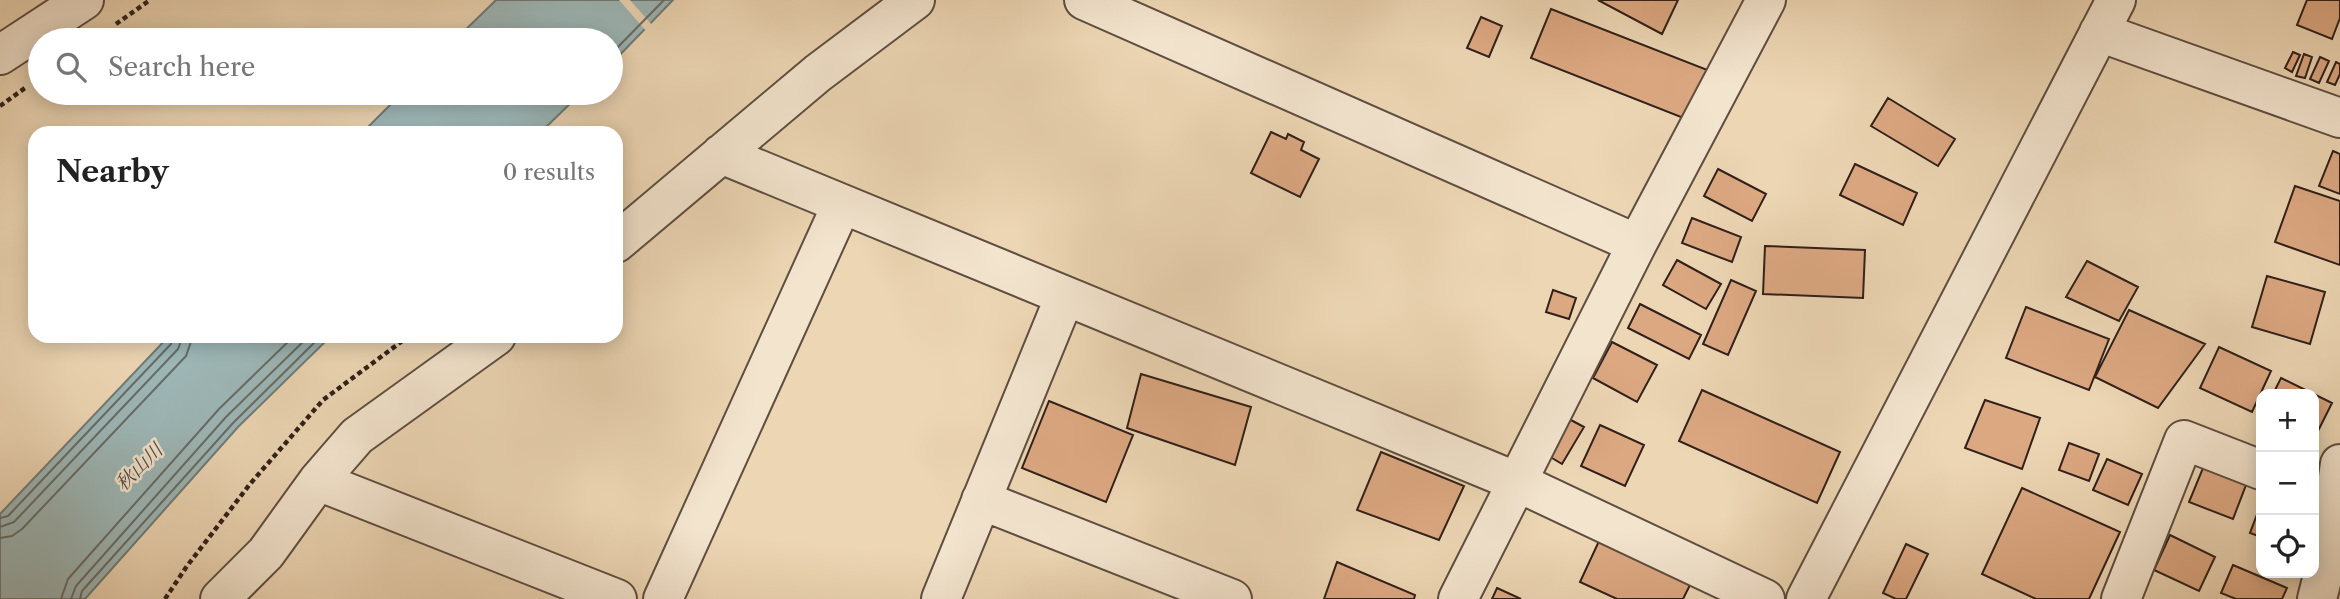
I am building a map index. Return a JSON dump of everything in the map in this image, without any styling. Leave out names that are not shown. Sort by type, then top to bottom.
[{"type":"street","points":[[41,28],[84,0]]},
{"type":"street","points":[[623,237],[818,73],[915,0]]},
{"type":"street","points":[[1084,0],[1637,244]]},
{"type":"street","points":[[1807,599],[2108,11],[2125,0]]},
{"type":"street","points":[[1458,599],[1515,481],[1759,2]]},
{"type":"street","points":[[2108,11],[2340,118]]},
{"type":"street","points":[[0,55],[28,37]]},
{"type":"street","points":[[721,154],[1515,481],[1765,599]]},
{"type":"street","points":[[663,599],[842,204]]},
{"type":"street","points":[[942,599],[1065,296]]},
{"type":"street","points":[[220,599],[266,553],[318,481],[356,436],[486,343]]},
{"type":"street","points":[[2121,599],[2184,440],[2256,468]]},
{"type":"street","points":[[318,481],[617,599]]},
{"type":"street","points":[[2317,599],[2324,571],[2330,484]]},
{"type":"street","points":[[981,500],[1232,599]]},
{"type":"path","points":[[110,28],[150,0]]},
{"type":"path","points":[[0,106],[28,86]]},
{"type":"path","points":[[165,599],[250,484],[323,400],[400,343]]},
{"type":"water","points":[[496,0],[673,0],[623,52],[623,28],[467,28]]},
{"type":"water","points":[[390,105],[569,105],[547,126],[369,126]]},
{"type":"water","name":"秋山川","points":[[162,343],[324,343],[238,427],[85,599],[0,599],[0,514]]},
{"type":"pier","points":[[619,0],[630,0],[653,26],[647,32]]},
{"type":"building","points":[[1598,0],[1678,0],[1662,34]]},
{"type":"building","points":[[2307,0],[2340,0],[2340,18],[2332,39],[2297,25]]},
{"type":"building","points":[[1551,9],[1710,71],[1691,121],[1531,58]]},
{"type":"building","points":[[1481,17],[1502,26],[1489,57],[1467,48]]},
{"type":"building","points":[[2293,52],[2300,55],[2292,72],[2285,68]]},
{"type":"building","points":[[2304,54],[2312,57],[2305,78],[2296,76]]},
{"type":"building","points":[[2320,57],[2329,61],[2319,83],[2310,79]]},
{"type":"building","points":[[2336,62],[2340,64],[2340,74],[2335,85],[2327,82]]},
{"type":"building","points":[[1888,98],[1955,139],[1938,166],[1871,126]]},
{"type":"building","points":[[1271,132],[1286,139],[1288,134],[1304,142],[1301,150],[1319,159],[1300,197],[1251,173]]},
{"type":"building","points":[[2333,151],[2340,154],[2340,194],[2319,186]]},
{"type":"building","points":[[1855,164],[1917,193],[1903,225],[1840,195]]},
{"type":"building","points":[[1718,169],[1766,194],[1752,221],[1704,196]]},
{"type":"building","points":[[2295,186],[2340,201],[2340,265],[2275,242]]},
{"type":"building","points":[[1692,218],[1741,237],[1732,262],[1682,243]]},
{"type":"building","points":[[1765,246],[1865,250],[1863,298],[1763,294]]},
{"type":"building","points":[[1677,260],[1721,284],[1706,309],[1663,285]]},
{"type":"building","points":[[2087,261],[2138,287],[2119,321],[2066,297]]},
{"type":"building","points":[[2267,276],[2325,292],[2310,344],[2252,327]]},
{"type":"building","points":[[1731,280],[1756,291],[1728,355],[1703,344]]},
{"type":"building","points":[[1553,290],[1576,298],[1569,319],[1546,312]]},
{"type":"building","points":[[1640,304],[1701,335],[1689,359],[1628,328]]},
{"type":"building","points":[[2026,307],[2109,339],[2089,390],[2006,358]]},
{"type":"building","points":[[2129,310],[2205,344],[2158,408],[2095,377]]},
{"type":"building","points":[[1612,342],[1657,365],[1637,402],[1593,378]]},
{"type":"building","points":[[2219,347],[2271,371],[2263,389],[2256,389],[2256,403],[2252,412],[2200,388]]},
{"type":"building","points":[[1141,374],[1251,407],[1235,465],[1127,428]]},
{"type":"building","points":[[2281,378],[2304,389],[2276,389]]},
{"type":"building","points":[[1702,390],[1840,452],[1817,503],[1679,441]]},
{"type":"building","points":[[2319,396],[2332,403],[2319,429]]},
{"type":"building","points":[[1985,400],[2040,418],[2022,469],[1965,448]]},
{"type":"building","points":[[1049,401],[1133,435],[1106,502],[1022,468]]},
{"type":"building","points":[[1569,419],[1584,427],[1562,464],[1547,455]]},
{"type":"building","points":[[1600,425],[1644,445],[1625,486],[1581,466]]},
{"type":"building","points":[[2069,443],[2099,454],[2089,481],[2059,470]]},
{"type":"building","points":[[1381,452],[1464,486],[1439,540],[1357,510]]},
{"type":"building","points":[[2107,459],[2142,474],[2128,505],[2093,490]]},
{"type":"building","points":[[2203,468],[2246,485],[2233,519],[2189,502]]},
{"type":"building","points":[[2022,488],[2120,532],[2089,599],[2036,599],[1982,574]]},
{"type":"building","points":[[2256,517],[2256,535],[2250,533]]},
{"type":"building","points":[[2170,535],[2215,557],[2199,591],[2154,570]]},
{"type":"building","points":[[1599,541],[1690,585],[1683,599],[1617,599],[1580,582]]},
{"type":"building","points":[[1906,544],[1928,554],[1906,599],[1896,599],[1883,593]]},
{"type":"building","points":[[1337,562],[1415,595],[1414,599],[1324,599]]},
{"type":"building","points":[[2233,565],[2256,575],[2256,578],[2264,578],[2287,588],[2282,599],[2236,599],[2221,593]]},
{"type":"building","points":[[1497,588],[1521,599],[1492,599]]}]
